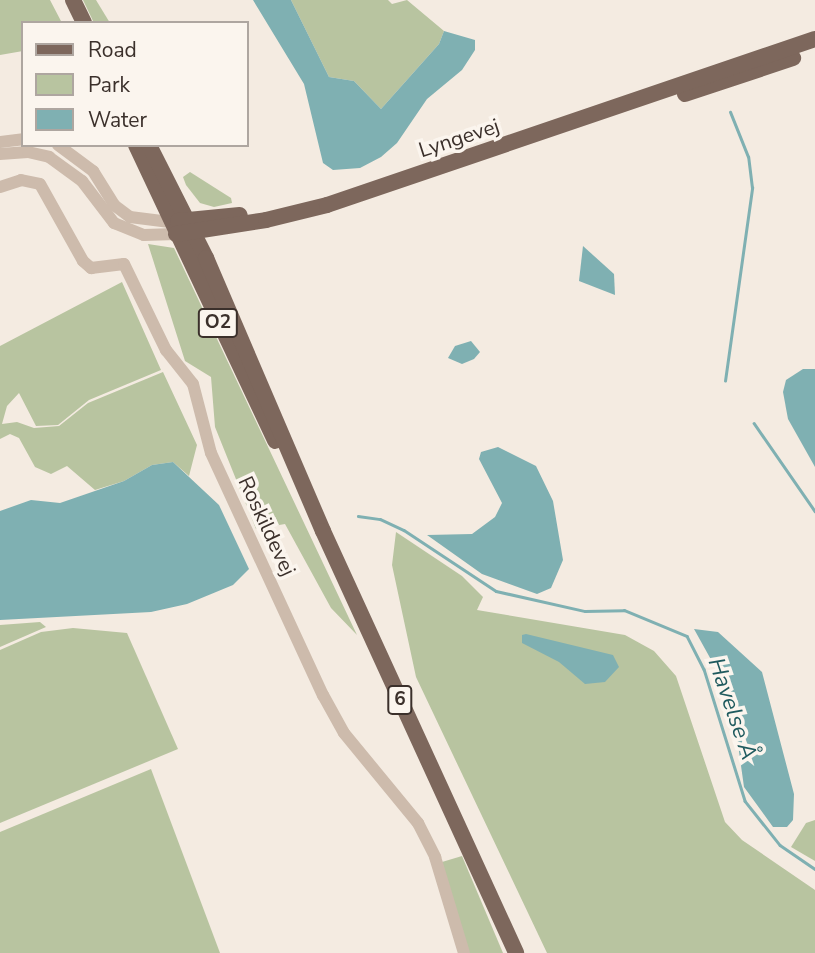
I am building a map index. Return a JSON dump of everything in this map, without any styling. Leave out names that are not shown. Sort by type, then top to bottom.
[{"type":"main road","points":[[73,0],[83,21]]},
{"type":"main road","name":"Lyngevej","points":[[182,227],[345,197],[585,119],[815,39]]},
{"type":"main road","name":"Lyngevej","points":[[585,119],[633,110],[815,50]]},
{"type":"main road","points":[[140,147],[182,227]]},
{"type":"main road","name":"6","points":[[150,147],[182,227]]},
{"type":"main road","name":"Roskildevej","points":[[182,227],[256,374],[323,531]]},
{"type":"main road","name":"Roskildevej","points":[[182,227],[516,953]]},
{"type":"main road","name":"Roskildevej","points":[[479,868],[526,953]]},
{"type":"street","points":[[0,142],[21,139]]},
{"type":"street","points":[[61,147],[93,171],[114,205],[130,217],[182,227]]},
{"type":"street","points":[[0,154],[28,152],[49,157],[82,181],[114,223],[144,235],[182,227]]},
{"type":"street","name":"Roskildevej","points":[[0,187],[21,180],[40,184],[83,261],[91,268],[124,264],[166,350],[192,384],[211,453],[323,695],[344,733],[418,823],[435,857],[464,953]]},
{"type":"green space","points":[[0,0],[50,0],[61,21],[21,21],[21,51],[0,55]]},
{"type":"green space","points":[[83,0],[96,0],[109,21],[93,21]]},
{"type":"green space","points":[[291,0],[388,0],[392,4],[407,0],[444,31],[439,44],[381,109],[354,81],[329,77]]},
{"type":"green space","points":[[190,172],[231,198],[232,203],[214,207],[200,203],[183,177]]},
{"type":"green space","points":[[148,244],[174,248],[357,635],[331,608],[285,524],[256,529],[215,427],[211,377],[185,361]]},
{"type":"green space","points":[[122,282],[161,370],[89,400],[58,425],[36,426],[19,393],[7,406],[2,424],[17,422],[34,428],[59,426],[88,403],[163,372],[197,445],[189,476],[173,462],[152,465],[124,481],[95,490],[67,466],[51,474],[35,467],[19,438],[10,434],[0,439],[0,346]]},
{"type":"green space","points":[[396,532],[462,576],[483,597],[477,610],[625,635],[654,651],[676,676],[725,822],[742,840],[815,890],[815,953],[547,953],[416,677],[392,565]]},
{"type":"green space","points":[[40,622],[46,627],[0,647],[0,625]]},
{"type":"green space","points":[[73,628],[127,633],[178,749],[0,823],[0,650],[41,632]]},
{"type":"green space","points":[[151,769],[220,953],[0,953],[0,832]]},
{"type":"green space","points":[[815,820],[815,861],[791,847],[806,823]]},
{"type":"green space","points":[[462,856],[503,953],[468,953],[442,862]]},
{"type":"water","points":[[253,0],[291,0],[329,77],[354,81],[381,109],[439,44],[444,31],[475,40],[475,50],[462,70],[427,99],[397,143],[381,157],[360,168],[333,170],[323,163],[304,84]]},
{"type":"water","points":[[583,246],[614,274],[615,295],[579,281]]},
{"type":"water","points":[[471,341],[480,352],[474,359],[462,364],[448,358],[455,346]]},
{"type":"water","points":[[803,369],[815,369],[815,467],[788,419],[783,392],[786,380]]},
{"type":"water","points":[[498,447],[536,466],[553,501],[563,560],[551,588],[537,594],[482,574],[427,535],[472,534],[495,517],[502,503],[479,459],[481,452]]},
{"type":"water","points":[[173,462],[219,505],[249,569],[233,585],[187,604],[151,612],[0,620],[0,511],[31,500],[60,503],[124,481],[152,465]]},
{"type":"water","points":[[694,629],[718,632],[762,672],[794,794],[793,820],[787,827],[773,827],[744,787],[734,716],[719,674]]},
{"type":"water","points":[[522,635],[613,655],[619,667],[605,682],[585,684],[559,662],[522,643]]},
{"type":"waterway","points":[[725,381],[752,188],[748,157],[730,112]]},
{"type":"waterway","points":[[754,423],[815,511]]},
{"type":"waterway","name":"Havelse Å","points":[[358,516],[380,519],[404,530],[496,591],[585,611],[624,610],[687,636],[704,669],[745,801],[780,845],[815,869]]}]
